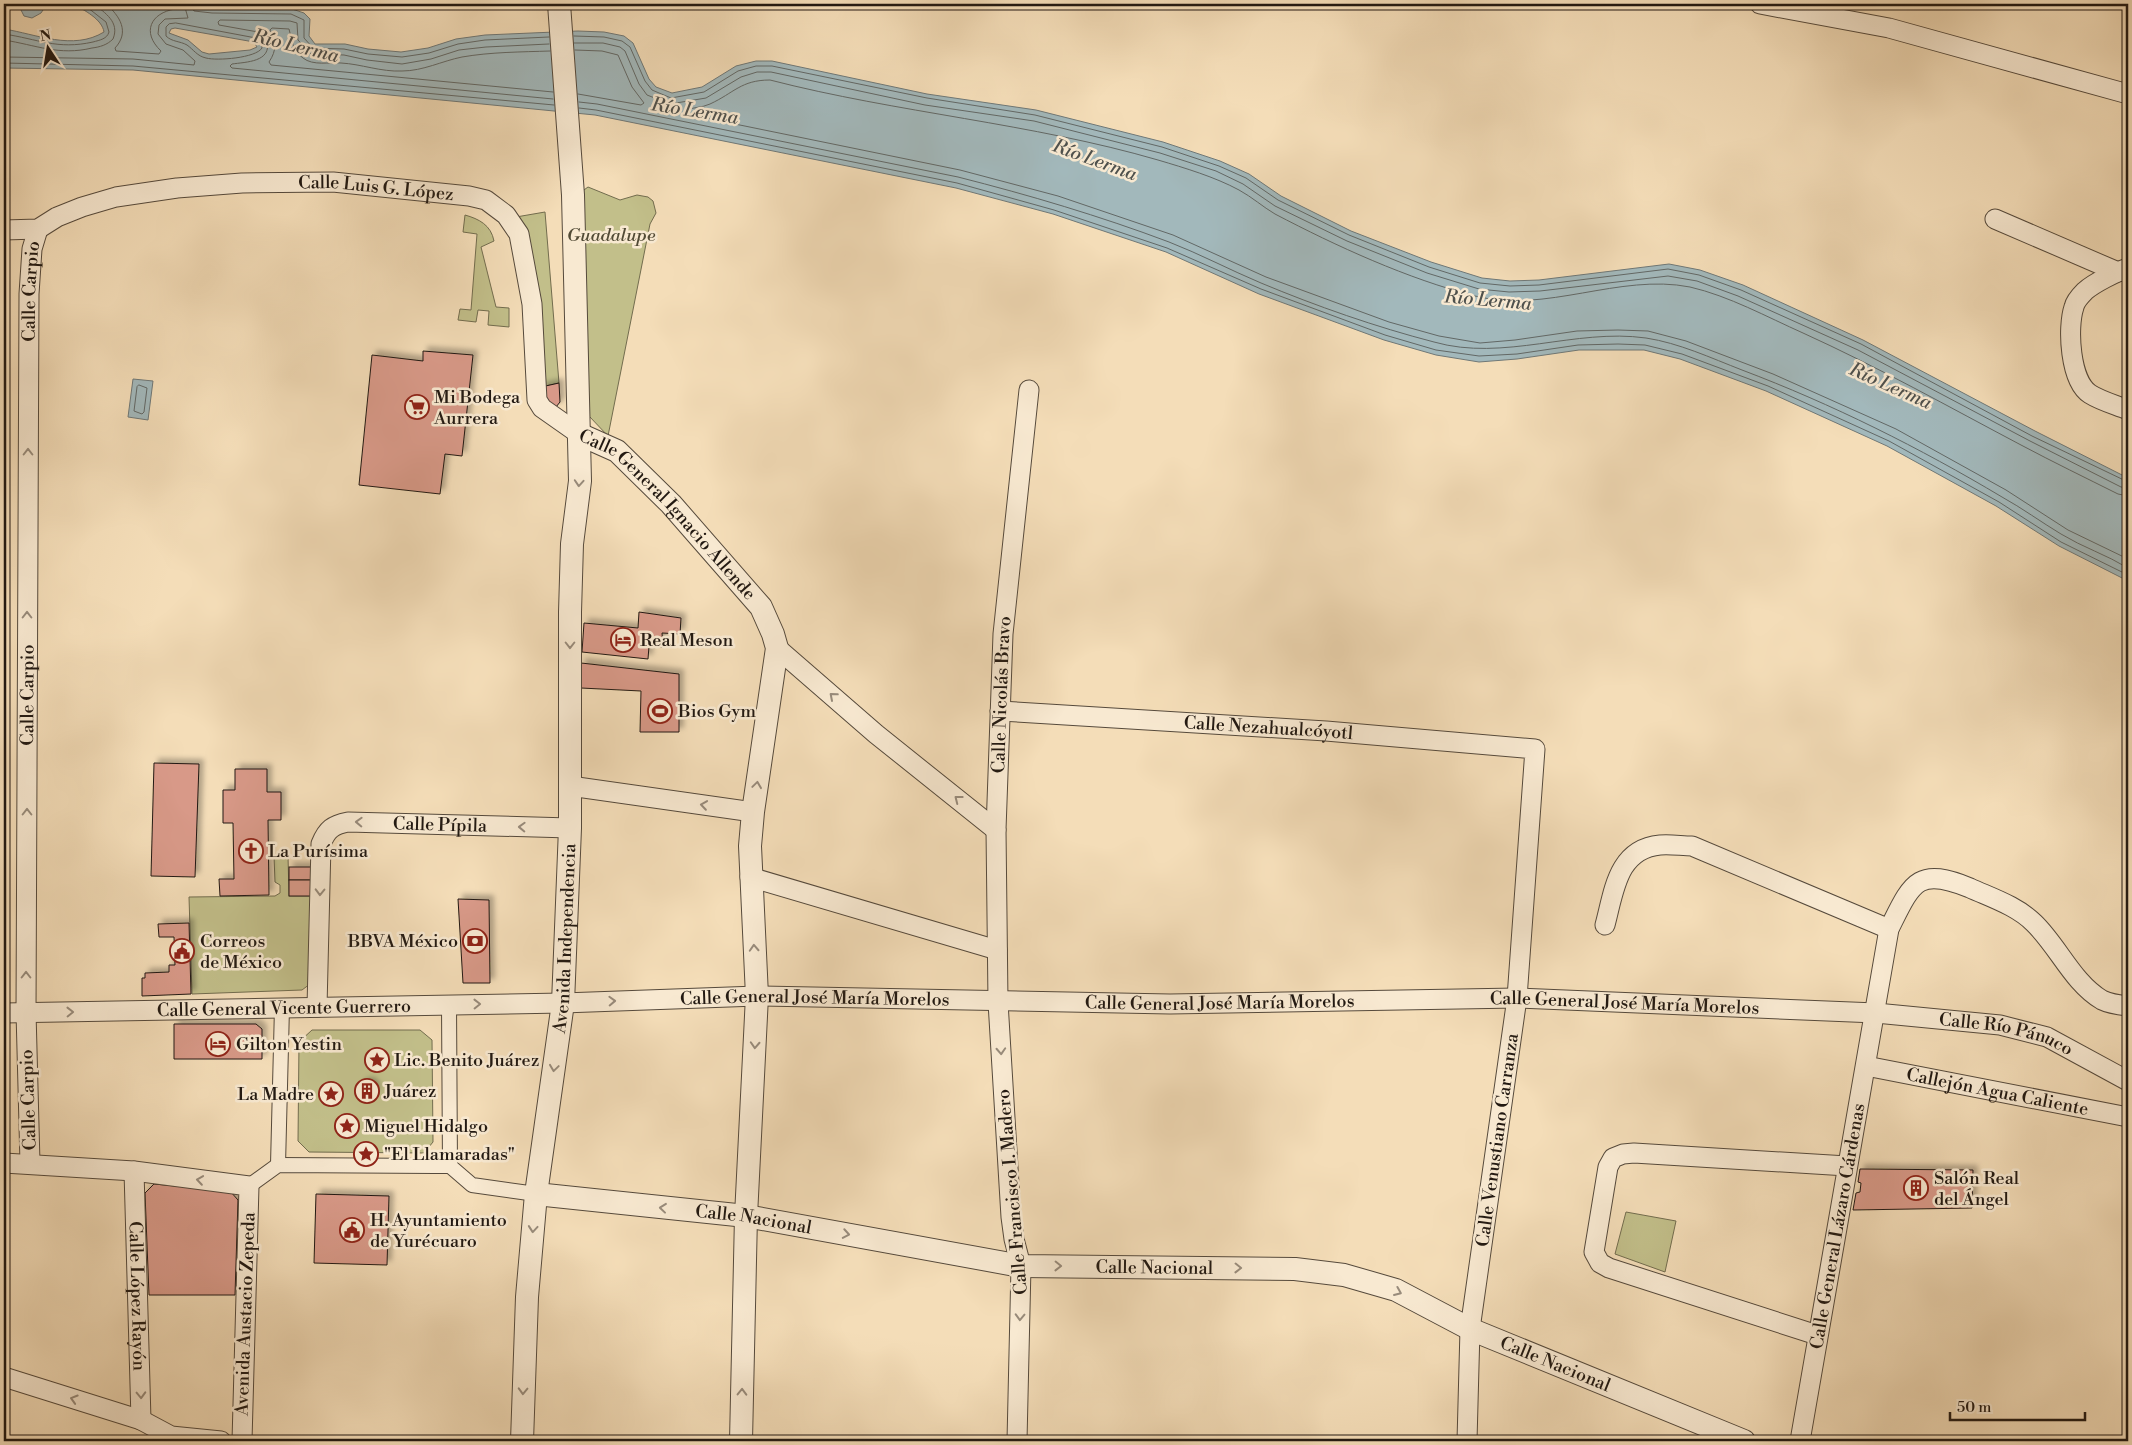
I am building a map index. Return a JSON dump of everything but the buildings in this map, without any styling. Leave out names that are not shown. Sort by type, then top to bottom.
[{"type":"street","name":"Calle General Ignacio Allende","points":[[559,4],[573,195],[579,434],[617,451],[671,504],[761,607],[774,634],[777,648]]},
{"type":"street","points":[[1760,4],[1889,28],[2128,94]]},
{"type":"street","name":"Calle Luis G. López","points":[[4,230],[38,228],[57,217],[82,207],[116,197],[177,188],[242,183],[333,182],[469,196],[486,200],[506,215],[519,234],[532,304],[538,400],[542,408],[579,434]]},
{"type":"street","points":[[1995,219],[2123,270]]},
{"type":"street","name":"Calle Carpio","points":[[30,1163],[26,1012],[29,294],[32,249],[38,228]]},
{"type":"street","points":[[2123,270],[2085,291],[2079,298],[2074,306],[2071,336],[2073,361],[2077,378],[2088,393],[2128,410]]},
{"type":"street","name":"Calle Nicolás Bravo","points":[[998,1002],[996,830],[1003,634],[1029,390]]},
{"type":"street","name":"Avenida Independencia","points":[[522,1441],[526,1297],[536,1194],[563,1003],[570,828],[570,612],[572,544],[580,481],[579,434]]},
{"type":"street","points":[[742,1441],[746,1216],[757,996],[750,877],[753,812],[777,648]]},
{"type":"street","points":[[777,648],[876,734],[996,830]]},
{"type":"street","name":"Calle Nezahualcóyotl","points":[[1000,711],[1326,731],[1535,749]]},
{"type":"street","name":"Calle Venustiano Carranza","points":[[1467,1441],[1470,1329],[1517,998],[1535,749]]},
{"type":"street","points":[[570,786],[753,812]]},
{"type":"street","name":"Calle Pípila","points":[[317,1007],[321,844],[326,832],[334,825],[348,822],[570,828]]},
{"type":"street","points":[[1606,925],[1620,871],[1633,854],[1659,845],[1692,846],[1889,929],[1914,884],[1931,877],[1950,880],[2022,913],[2044,934],[2091,991],[2102,1000],[2115,1005],[2128,1006]]},
{"type":"street","points":[[750,877],[997,950]]},
{"type":"street","name":"Calle General Lázaro Cárdenas","points":[[1800,1441],[1846,1166],[1876,1013],[1889,929]]},
{"type":"street","name":"Calle General José María Morelos","points":[[563,1003],[757,996],[1170,1004],[1517,998],[1876,1013]]},
{"type":"street","name":"Calle Francisco I. Madero","points":[[998,1002],[1011,1217],[1014,1239],[1022,1266],[1017,1441]]},
{"type":"street","name":"Calle General Vicente Guerrero","points":[[4,1013],[563,1003]]},
{"type":"street","points":[[449,1005],[450,1166]]},
{"type":"street","points":[[278,1165],[282,1007]]},
{"type":"street","name":"Calle Río Pánuco","points":[[1876,1013],[2000,1025],[2047,1037],[2128,1081]]},
{"type":"street","name":"Callejón Agua Caliente","points":[[1866,1066],[2128,1117]]},
{"type":"street","points":[[1818,1335],[1609,1268],[1600,1263],[1594,1252],[1597,1230],[1608,1167],[1613,1158],[1623,1154],[1846,1166]]},
{"type":"street","points":[[4,1163],[30,1163],[134,1171],[249,1186],[278,1165],[450,1166],[472,1184],[536,1194]]},
{"type":"street","name":"Calle López Rayón","points":[[134,1171],[141,1420]]},
{"type":"street","name":"Avenida Austacio Zepeda","points":[[242,1441],[249,1186]]},
{"type":"street","name":"Calle Nacional","points":[[536,1194],[746,1216],[1022,1266],[1295,1269],[1344,1275],[1396,1290],[1470,1329],[1744,1441]]},
{"type":"street","points":[[4,1377],[141,1420],[170,1436],[221,1441]]},
{"type":"green space","name":"Guadalupe","points":[[588,187],[620,200],[637,195],[648,197],[653,201],[656,213],[650,224],[608,436],[589,416],[573,198]]},
{"type":"green space","points":[[545,212],[559,383],[541,387],[516,217]]},
{"type":"green space","points":[[465,215],[484,223],[492,235],[494,241],[481,247],[496,307],[509,308],[509,327],[488,325],[489,311],[478,310],[476,322],[458,320],[460,309],[471,310],[477,234],[463,232]]},
{"type":"green space","points":[[274,856],[288,856],[289,896],[311,896],[310,984],[302,990],[192,994],[189,897],[275,896],[280,893],[280,885],[275,882]]},
{"type":"green space","points":[[312,1030],[420,1030],[432,1040],[433,1142],[424,1153],[309,1152],[298,1141],[299,1042]]},
{"type":"green space","points":[[1626,1212],[1676,1221],[1665,1272],[1615,1254]]},
{"type":"water","points":[[18,4],[47,4],[41,13],[32,18],[24,16]]},
{"type":"water","name":"Río Lerma","points":[[73,4],[177,4],[212,8],[292,9],[304,13],[310,19],[309,36],[315,44],[345,44],[368,49],[401,52],[428,48],[456,39],[485,35],[578,31],[604,32],[624,36],[633,43],[649,79],[656,87],[672,93],[702,87],[736,66],[756,61],[772,61],[927,94],[1036,110],[1163,142],[1220,161],[1249,174],[1281,196],[1351,231],[1431,262],[1482,278],[1510,281],[1539,280],[1669,264],[1700,270],[1743,285],[1863,340],[2128,478],[2128,581],[2059,546],[1996,506],[1887,446],[1766,391],[1680,359],[1644,350],[1579,350],[1517,359],[1479,362],[1436,355],[1384,340],[1259,294],[1166,252],[1053,214],[956,188],[595,115],[133,70],[4,68],[4,29],[67,41],[92,38],[104,32],[103,27],[96,19]],"holes":[[[175,28],[254,42],[257,47],[250,50],[209,54],[202,52],[188,40],[169,33],[171,29]]]},
{"type":"water","points":[[133,379],[153,381],[148,420],[128,417]]},
{"type":"place","name":"Mi Bodega Aurrera","points":[[417,407]]},
{"type":"place","name":"Real Meson","points":[[623,640]]},
{"type":"place","name":"Bios Gym","points":[[660,711]]},
{"type":"place","name":"La Purísima","points":[[251,851]]},
{"type":"place","name":"BBVA México","points":[[475,941]]},
{"type":"place","name":"Correos de México","points":[[182,951]]},
{"type":"place","name":"Gilton Yestin","points":[[218,1044]]},
{"type":"place","name":"Lic. Benito Juárez","points":[[377,1060]]},
{"type":"place","name":"Juárez","points":[[367,1091]]},
{"type":"place","name":"La Madre","points":[[331,1094]]},
{"type":"place","name":"Miguel Hidalgo","points":[[347,1126]]},
{"type":"place","name":"\"El Llamaradas\"","points":[[366,1154]]},
{"type":"place","name":"Salón Real del Ángel","points":[[1916,1188]]},
{"type":"place","name":"H. Ayuntamiento de Yurécuaro","points":[[352,1230]]}]
